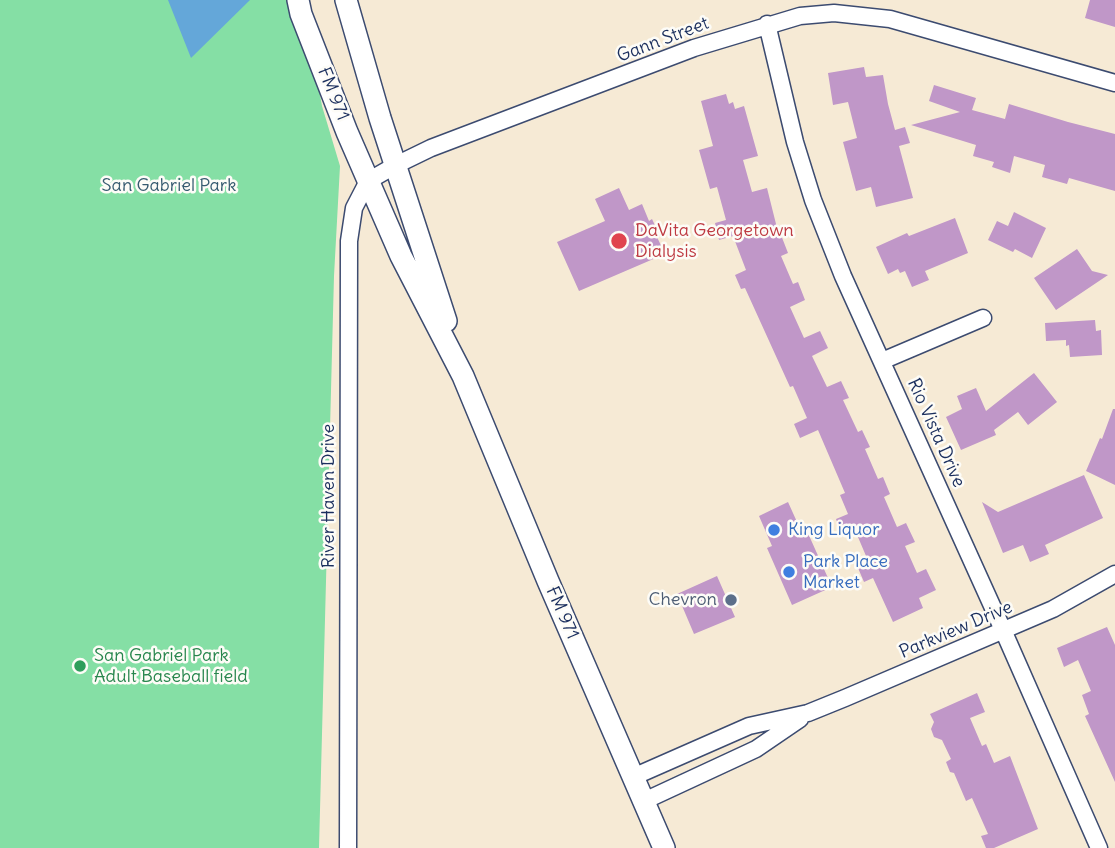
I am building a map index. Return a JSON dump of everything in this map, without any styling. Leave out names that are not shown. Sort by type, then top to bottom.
[{"type":"main road","name":"FM 971","points":[[298,0],[301,14],[368,181],[401,256],[463,376],[548,581],[664,848]]},
{"type":"main road","name":"FM 971","points":[[346,0],[463,376]]},
{"type":"street","name":"Gann Street","points":[[396,164],[431,148],[694,48],[800,16],[834,13],[890,19],[1115,83]]},
{"type":"street","name":"Rio Vista Drive","points":[[767,24],[795,142],[813,200],[843,276],[1099,848]]},
{"type":"street","points":[[368,181],[396,164]]},
{"type":"street","name":"River Haven Drive","points":[[348,848],[349,241],[354,208],[368,181]]},
{"type":"street","points":[[882,361],[983,318]]},
{"type":"street","name":"Parkview Drive","points":[[634,777],[749,726],[808,713],[1053,609],[1115,574]]},
{"type":"street","name":"Parkview Drive","points":[[644,800],[756,749],[808,713]]},
{"type":"green space","name":"San Gabriel Park","points":[[0,0],[303,0],[322,106],[340,166],[334,276],[319,848],[0,848]]},
{"type":"water","points":[[168,0],[250,0],[191,58]]},
{"type":"building","points":[[1090,0],[1115,0],[1115,27],[1085,18]]},
{"type":"building","points":[[864,67],[866,77],[883,75],[895,130],[905,127],[910,143],[899,146],[913,198],[876,207],[871,187],[856,191],[843,142],[857,138],[848,102],[833,105],[828,73]]},
{"type":"building","points":[[934,85],[976,98],[972,110],[1005,119],[1009,104],[1115,134],[1115,191],[1069,178],[1067,184],[1042,177],[1045,165],[1014,156],[1010,173],[992,167],[994,162],[973,156],[976,145],[911,125],[960,112],[929,101]]},
{"type":"building","points":[[726,94],[729,104],[733,102],[735,109],[744,106],[758,156],[743,160],[752,192],[767,188],[779,236],[781,235],[788,253],[781,256],[793,284],[798,282],[805,300],[790,307],[804,338],[820,331],[828,348],[812,356],[827,387],[841,381],[849,398],[843,400],[858,432],[862,430],[870,447],[865,449],[878,479],[883,477],[890,494],[884,497],[897,527],[906,523],[915,542],[905,546],[917,573],[926,569],[936,590],[919,598],[923,608],[893,622],[873,578],[864,582],[858,568],[869,563],[855,530],[842,535],[836,519],[848,514],[840,495],[845,493],[818,430],[800,438],[794,424],[807,418],[745,288],[741,289],[735,275],[746,270],[733,236],[719,240],[715,223],[726,220],[717,187],[710,189],[699,150],[713,146],[701,101]]},
{"type":"building","points":[[619,188],[629,210],[642,204],[649,221],[652,219],[660,236],[657,237],[665,254],[579,291],[557,242],[605,221],[595,199]]},
{"type":"building","points":[[1014,212],[1046,228],[1032,258],[988,240],[997,221],[1008,226]]},
{"type":"building","points":[[955,218],[968,253],[925,271],[929,280],[912,287],[905,271],[900,273],[898,269],[888,274],[876,247],[907,233],[909,236]]},
{"type":"building","points":[[1077,249],[1092,271],[1108,275],[1056,310],[1034,278]]},
{"type":"building","points":[[1095,320],[1096,331],[1101,330],[1102,355],[1070,357],[1066,340],[1046,341],[1045,323]]},
{"type":"building","points":[[1034,373],[1057,402],[1028,425],[1018,412],[994,430],[996,435],[961,450],[946,417],[962,409],[957,396],[976,388],[986,411]]},
{"type":"building","points":[[1115,409],[1115,485],[1086,471]]},
{"type":"building","points":[[1084,475],[1103,518],[1045,545],[1049,554],[1030,562],[1023,545],[1003,553],[982,502],[998,512]]},
{"type":"building","points":[[788,502],[802,533],[807,531],[832,587],[792,605],[767,548],[772,546],[759,516]]},
{"type":"building","points":[[717,576],[735,617],[694,634],[677,594]]},
{"type":"building","points":[[1107,627],[1115,645],[1115,782],[1085,716],[1089,714],[1082,695],[1091,691],[1078,660],[1064,667],[1057,648]]},
{"type":"building","points":[[977,693],[985,712],[970,718],[982,746],[986,744],[994,763],[1010,756],[1038,829],[994,848],[986,848],[981,836],[988,834],[972,798],[966,801],[946,762],[951,759],[942,740],[934,737],[931,729],[934,722],[930,714]]},
{"type":"place","name":"DaVita Georgetown Dialysis","points":[[619,241]]},
{"type":"place","name":"King Liquor","points":[[774,530]]},
{"type":"place","name":"Park Place Market","points":[[789,572]]},
{"type":"place","name":"Chevron","points":[[731,600]]},
{"type":"place","name":"San Gabriel Park Adult Baseball field","points":[[80,666]]}]
